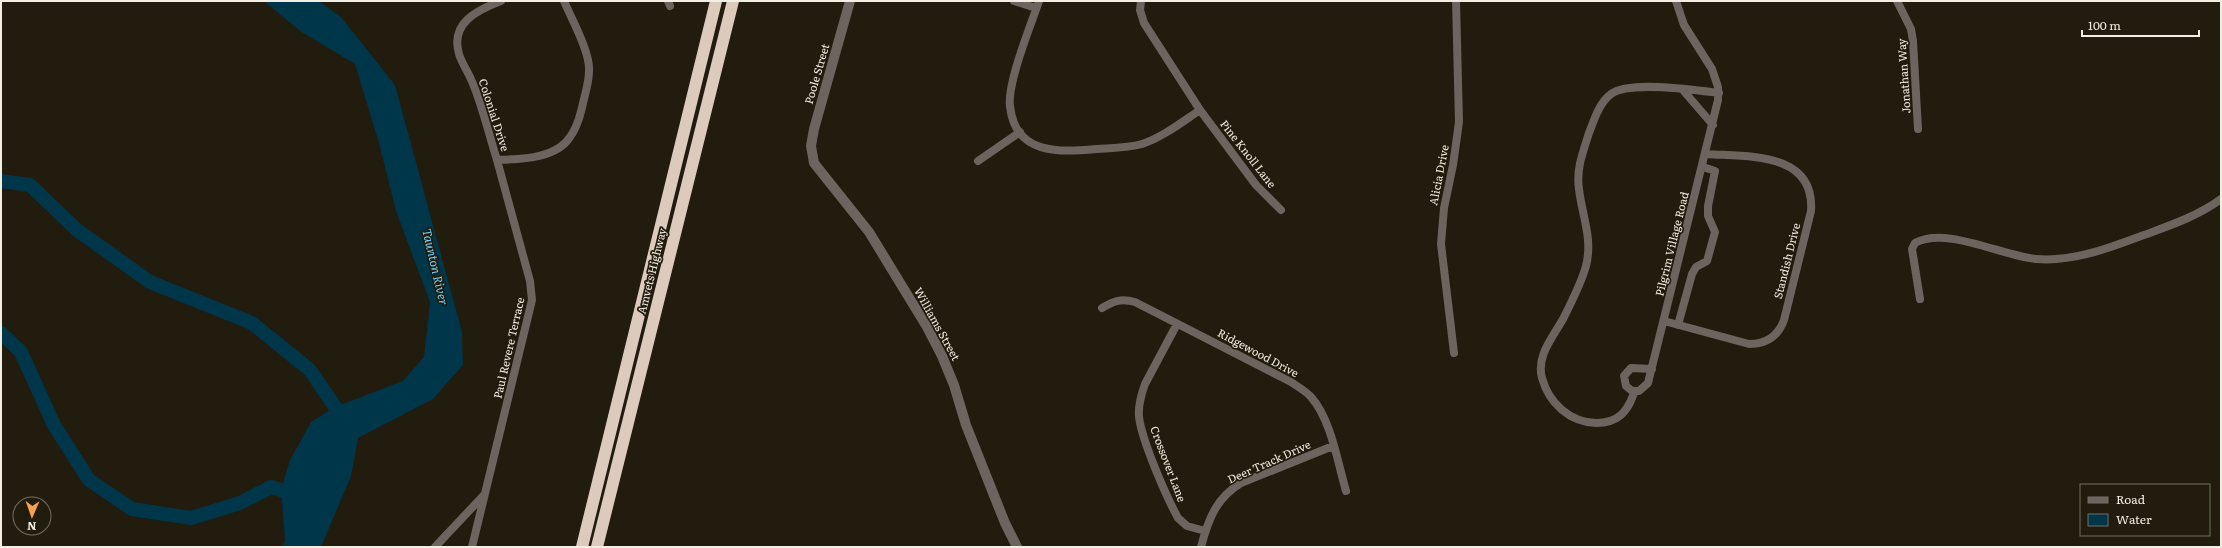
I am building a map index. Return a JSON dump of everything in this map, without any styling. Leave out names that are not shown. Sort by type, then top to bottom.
[{"type":"highway","name":"Amvets Highway","points":[[582,547],[716,1]]},
{"type":"highway","name":"Amvets Highway","points":[[597,547],[733,1]]},
{"type":"street","name":"Colonial Drive","points":[[501,1],[481,10],[467,19],[460,28],[457,42],[463,64],[473,83],[497,160],[523,159],[543,154],[565,143],[573,132],[584,99],[589,67],[586,54],[564,1]]},
{"type":"street","name":"Poole Street","points":[[811,153],[814,129],[850,1]]},
{"type":"street","points":[[1014,1],[1037,5],[1010,92],[1012,116],[1020,132],[1037,146],[1053,151],[1132,146],[1151,140],[1200,110]]},
{"type":"street","name":"Pine Knoll Lane","points":[[1141,1],[1140,10],[1144,23],[1200,110],[1253,181],[1282,210]]},
{"type":"street","name":"Alicia Drive","points":[[1454,353],[1441,244],[1444,208],[1453,165],[1459,122],[1456,1]]},
{"type":"street","name":"Pilgrim Village Road","points":[[1676,1],[1684,25],[1712,69],[1719,92],[1714,124],[1652,369],[1646,386],[1635,391],[1628,408],[1617,418],[1600,422],[1583,421],[1566,415],[1555,402],[1543,379],[1542,363],[1547,347],[1564,316],[1586,265],[1589,238],[1579,194],[1579,168],[1598,110],[1607,97],[1619,90],[1649,87],[1682,88],[1719,92]]},
{"type":"street","name":"Jonathan Way","points":[[1897,1],[1909,24],[1913,41],[1918,129]]},
{"type":"street","points":[[1682,88],[1714,124]]},
{"type":"street","points":[[978,161],[1020,132]]},
{"type":"street","name":"Williams Street","points":[[811,153],[814,163],[821,173],[868,232],[935,341],[952,380],[966,425],[1005,523],[1017,547]]},
{"type":"street","name":"Standish Drive","points":[[1664,321],[1749,344],[1765,342],[1778,333],[1784,320],[1811,211],[1811,197],[1807,185],[1799,175],[1782,162],[1768,158],[1706,154]]},
{"type":"street","name":"Paul Revere Terrace","points":[[472,547],[529,318],[532,295],[497,160]]},
{"type":"street","points":[[1678,325],[1692,274],[1696,267],[1707,260],[1715,232],[1708,216],[1708,206],[1715,171],[1703,167]]},
{"type":"street","points":[[1920,299],[1912,249],[1915,242],[1920,240],[1939,238],[1964,242],[2013,256],[2030,258],[2069,258],[2092,253],[2181,221],[2221,200]]},
{"type":"street","name":"Ridgewood Drive","points":[[1102,308],[1115,301],[1130,300],[1291,382],[1303,390],[1319,408],[1346,491]]},
{"type":"street","name":"Crossover Lane","points":[[1177,324],[1145,384],[1141,395],[1139,416],[1144,436],[1178,518],[1187,526],[1205,531]]},
{"type":"street","points":[[1635,391],[1628,389],[1624,383],[1625,373],[1634,366],[1652,369]]},
{"type":"street","name":"Deer Track Drive","points":[[1201,547],[1212,513],[1229,490],[1241,483],[1332,446]]},
{"type":"street","name":"Paul Revere Terrace","points":[[435,547],[485,494]]},
{"type":"water","name":"Taunton River","points":[[264,1],[319,1],[341,17],[395,85],[462,332],[463,365],[433,399],[358,438],[351,476],[321,547],[282,547],[285,541],[281,490],[290,460],[311,422],[335,407],[403,381],[424,357],[430,302],[396,211],[379,143],[355,64],[300,31]]},
{"type":"waterway","points":[[1,181],[30,185],[77,230],[150,282],[252,323],[310,370],[346,423]]},
{"type":"waterway","points":[[1,333],[21,352],[54,425],[89,480],[132,509],[191,518],[240,503],[271,487],[288,492],[293,502]]}]
